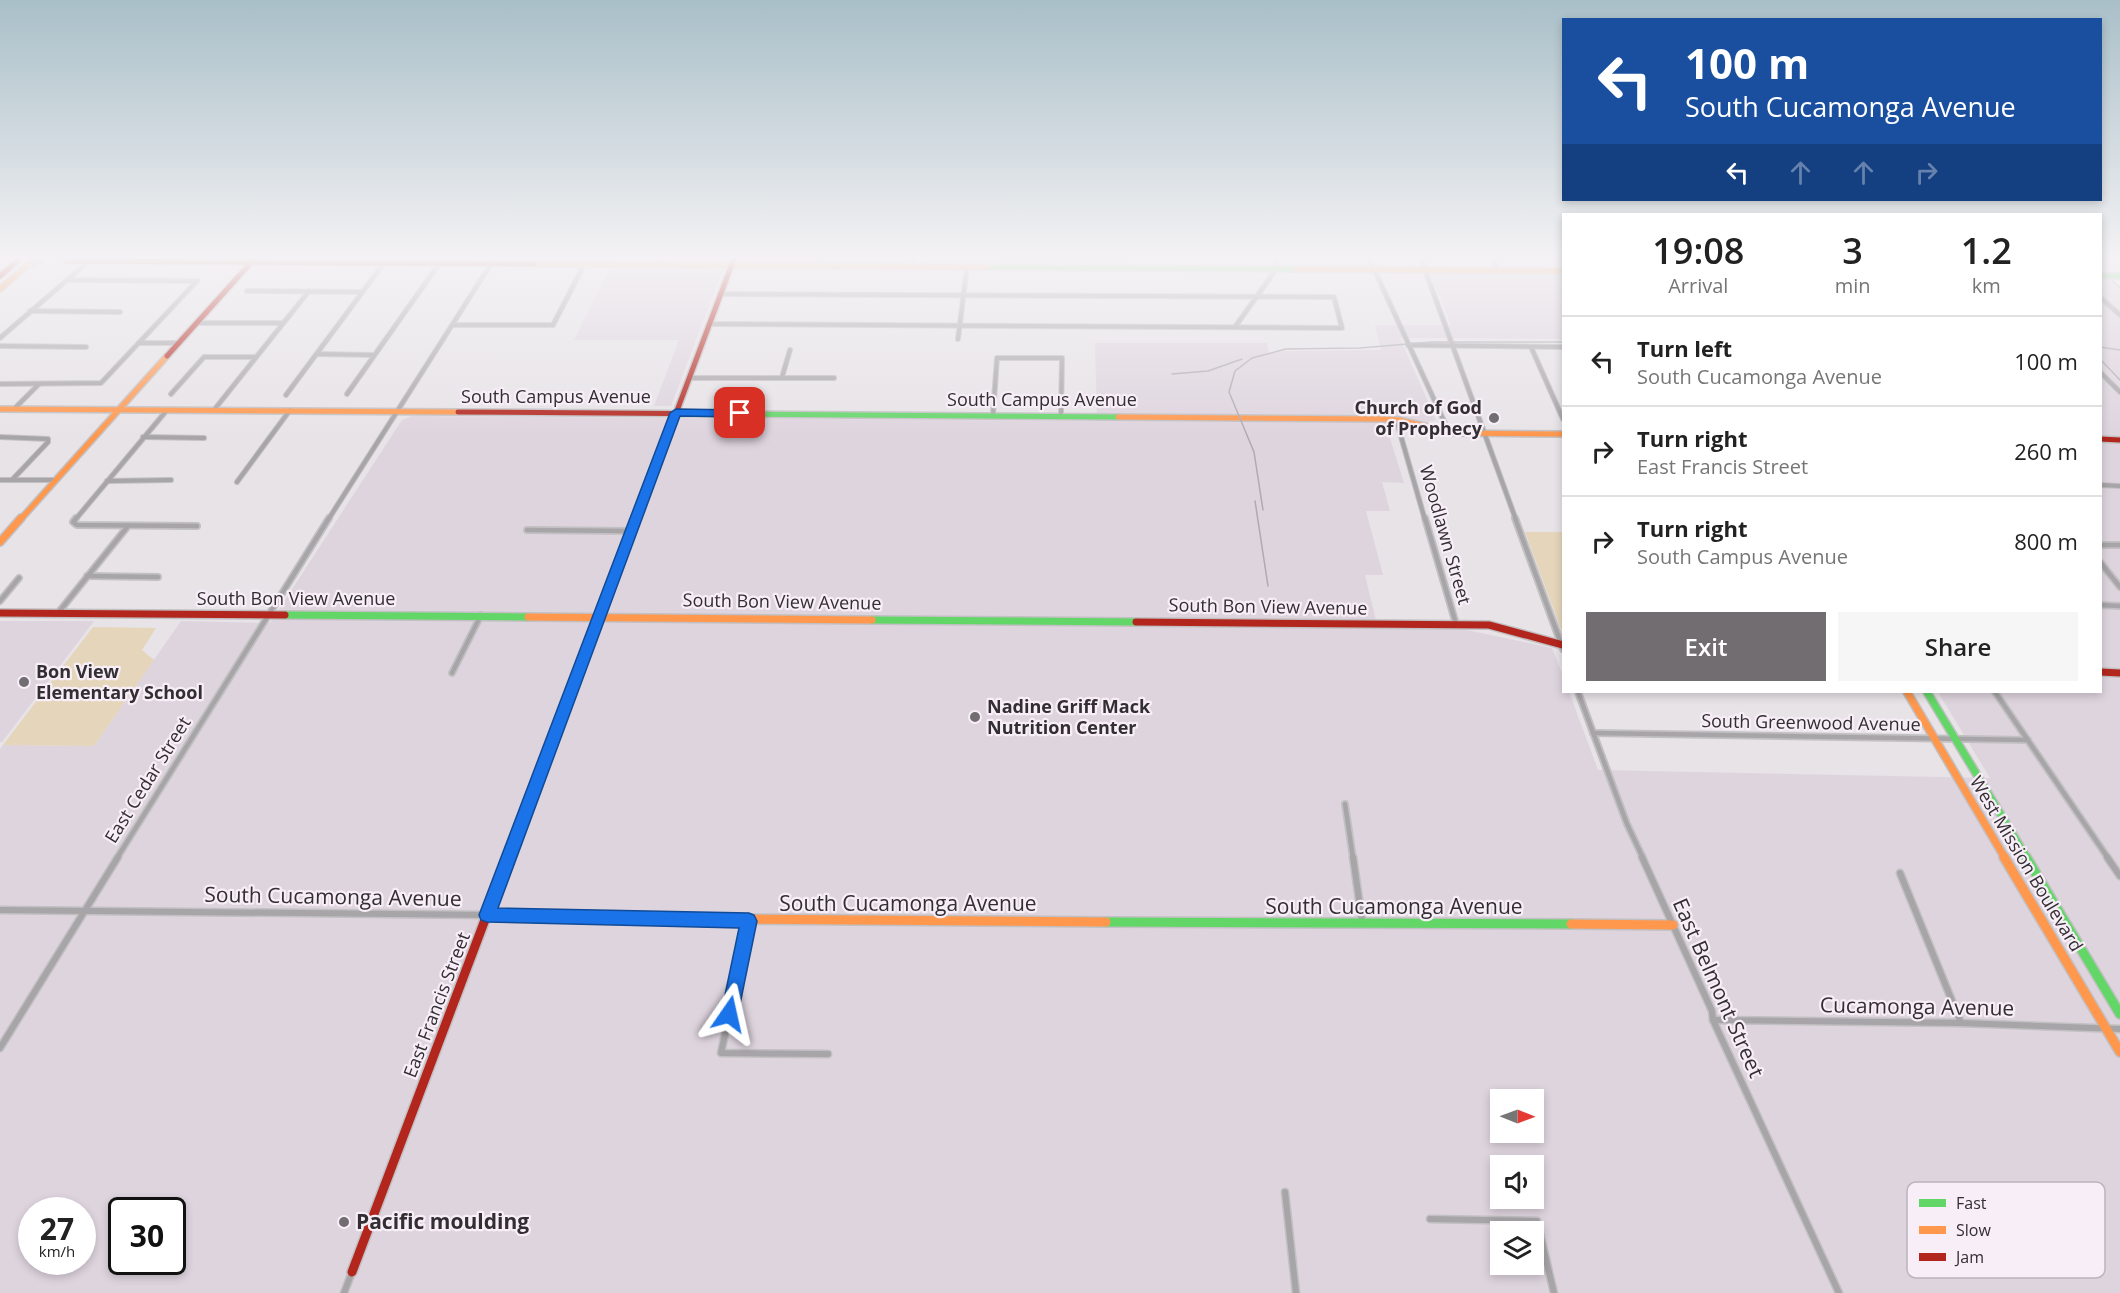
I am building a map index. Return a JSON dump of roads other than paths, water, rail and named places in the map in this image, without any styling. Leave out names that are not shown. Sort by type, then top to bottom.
[{"type":"main road","points":[[0,542],[203,316]]},
{"type":"main road","name":"East Francis Street","points":[[352,1272],[601,616],[712,316]]},
{"type":"main road","name":"South Campus Avenue","points":[[0,409],[993,414],[1399,420],[1449,432],[1562,434]]},
{"type":"main road","points":[[2102,440],[2120,440]]},
{"type":"main road","name":"South Bon View Avenue","points":[[0,613],[1456,624],[1489,626],[1562,646]]},
{"type":"main road","points":[[2102,672],[2120,673]]},
{"type":"main road","name":"West Mission Boulevard","points":[[1908,693],[2120,1052]]},
{"type":"main road","points":[[1928,693],[2120,1014]]},
{"type":"main road","name":"South Cucamonga Avenue","points":[[487,915],[749,921],[1222,923],[1362,921],[1673,926]]},
{"type":"street","points":[[0,338],[24,316]]},
{"type":"street","points":[[0,384],[101,383],[164,316]]},
{"type":"street","points":[[214,410],[288,316]]},
{"type":"street","points":[[286,395],[344,316]]},
{"type":"street","points":[[347,394],[402,316]]},
{"type":"street","name":"East Cedar Street","points":[[0,1048],[268,614],[459,316]]},
{"type":"street","points":[[453,325],[553,325],[557,316]]},
{"type":"street","points":[[958,339],[961,316]]},
{"type":"street","points":[[1235,327],[1242,316]]},
{"type":"street","points":[[709,324],[1342,328],[1339,316]]},
{"type":"street","points":[[1395,316],[1449,432]]},
{"type":"street","points":[[1442,316],[1562,646]]},
{"type":"street","points":[[197,323],[282,323]]},
{"type":"street","points":[[139,343],[179,343]]},
{"type":"street","points":[[1408,345],[1562,347]]},
{"type":"street","points":[[0,346],[86,347]]},
{"type":"street","points":[[1531,347],[1562,417]]},
{"type":"street","points":[[782,377],[790,350]]},
{"type":"street","points":[[317,354],[374,355]]},
{"type":"street","points":[[171,394],[204,357],[256,357]]},
{"type":"street","points":[[993,414],[998,358],[1062,358],[1061,415]]},
{"type":"street","points":[[2102,374],[2120,392]]},
{"type":"street","points":[[689,378],[834,378]]},
{"type":"street","points":[[14,409],[39,384]]},
{"type":"street","points":[[167,410],[73,522],[77,525],[197,526]]},
{"type":"street","points":[[237,482],[290,411]]},
{"type":"street","name":"Woodlawn Street","points":[[1399,420],[1398,426],[1456,624]]},
{"type":"street","points":[[0,437],[48,439],[48,442],[12,480]]},
{"type":"street","points":[[143,437],[204,438]]},
{"type":"street","points":[[0,480],[55,480]]},
{"type":"street","points":[[107,481],[171,480]]},
{"type":"street","points":[[2102,485],[2120,486]]},
{"type":"street","points":[[58,613],[128,526]]},
{"type":"street","points":[[527,530],[631,531]]},
{"type":"street","points":[[2102,545],[2120,545]]},
{"type":"street","points":[[2102,564],[2120,587]]},
{"type":"street","points":[[87,576],[158,577]]},
{"type":"street","points":[[0,601],[19,578]]},
{"type":"street","points":[[2102,605],[2120,606]]},
{"type":"street","points":[[452,673],[481,615]]},
{"type":"street","name":"East Belmont Street","points":[[1578,693],[1627,824],[1712,1011],[1713,1020],[1839,1293]]},
{"type":"street","points":[[1996,693],[2120,876]]},
{"type":"street","name":"South Greenwood Avenue","points":[[1593,733],[2028,740]]},
{"type":"street","points":[[1345,804],[1362,921]]},
{"type":"street","points":[[1900,873],[1961,1023]]},
{"type":"street","name":"South Cucamonga Avenue","points":[[0,910],[487,915]]},
{"type":"street","points":[[749,921],[722,1053],[828,1054]]},
{"type":"street","name":"Cucamonga Avenue","points":[[1713,1020],[1961,1023],[2120,1029]]},
{"type":"street","points":[[1285,1192],[1296,1293]]},
{"type":"street","points":[[1430,1219],[1537,1221],[1554,1293]]},
{"type":"street","name":"East Francis Street","points":[[344,1293],[352,1272]]},
{"type":"railway","points":[[1263,510],[1254,452],[1229,392],[1235,371],[1252,358],[1286,349],[1360,348],[1432,342],[1562,342]]},
{"type":"railway","points":[[2102,347],[2120,350]]},
{"type":"railway","points":[[1172,374],[1208,371],[1242,359]]},
{"type":"railway","points":[[2102,361],[2120,380]]},
{"type":"railway","points":[[1255,501],[1268,586]]},
{"type":"place","name":"Church of God of Prophecy","points":[[1494,418]]},
{"type":"place","name":"Bon View Elementary School","points":[[24,682]]},
{"type":"place","name":"Nadine Griff Mack Nutrition Center","points":[[975,717]]},
{"type":"place","name":"Pacific moulding","points":[[344,1222]]}]
